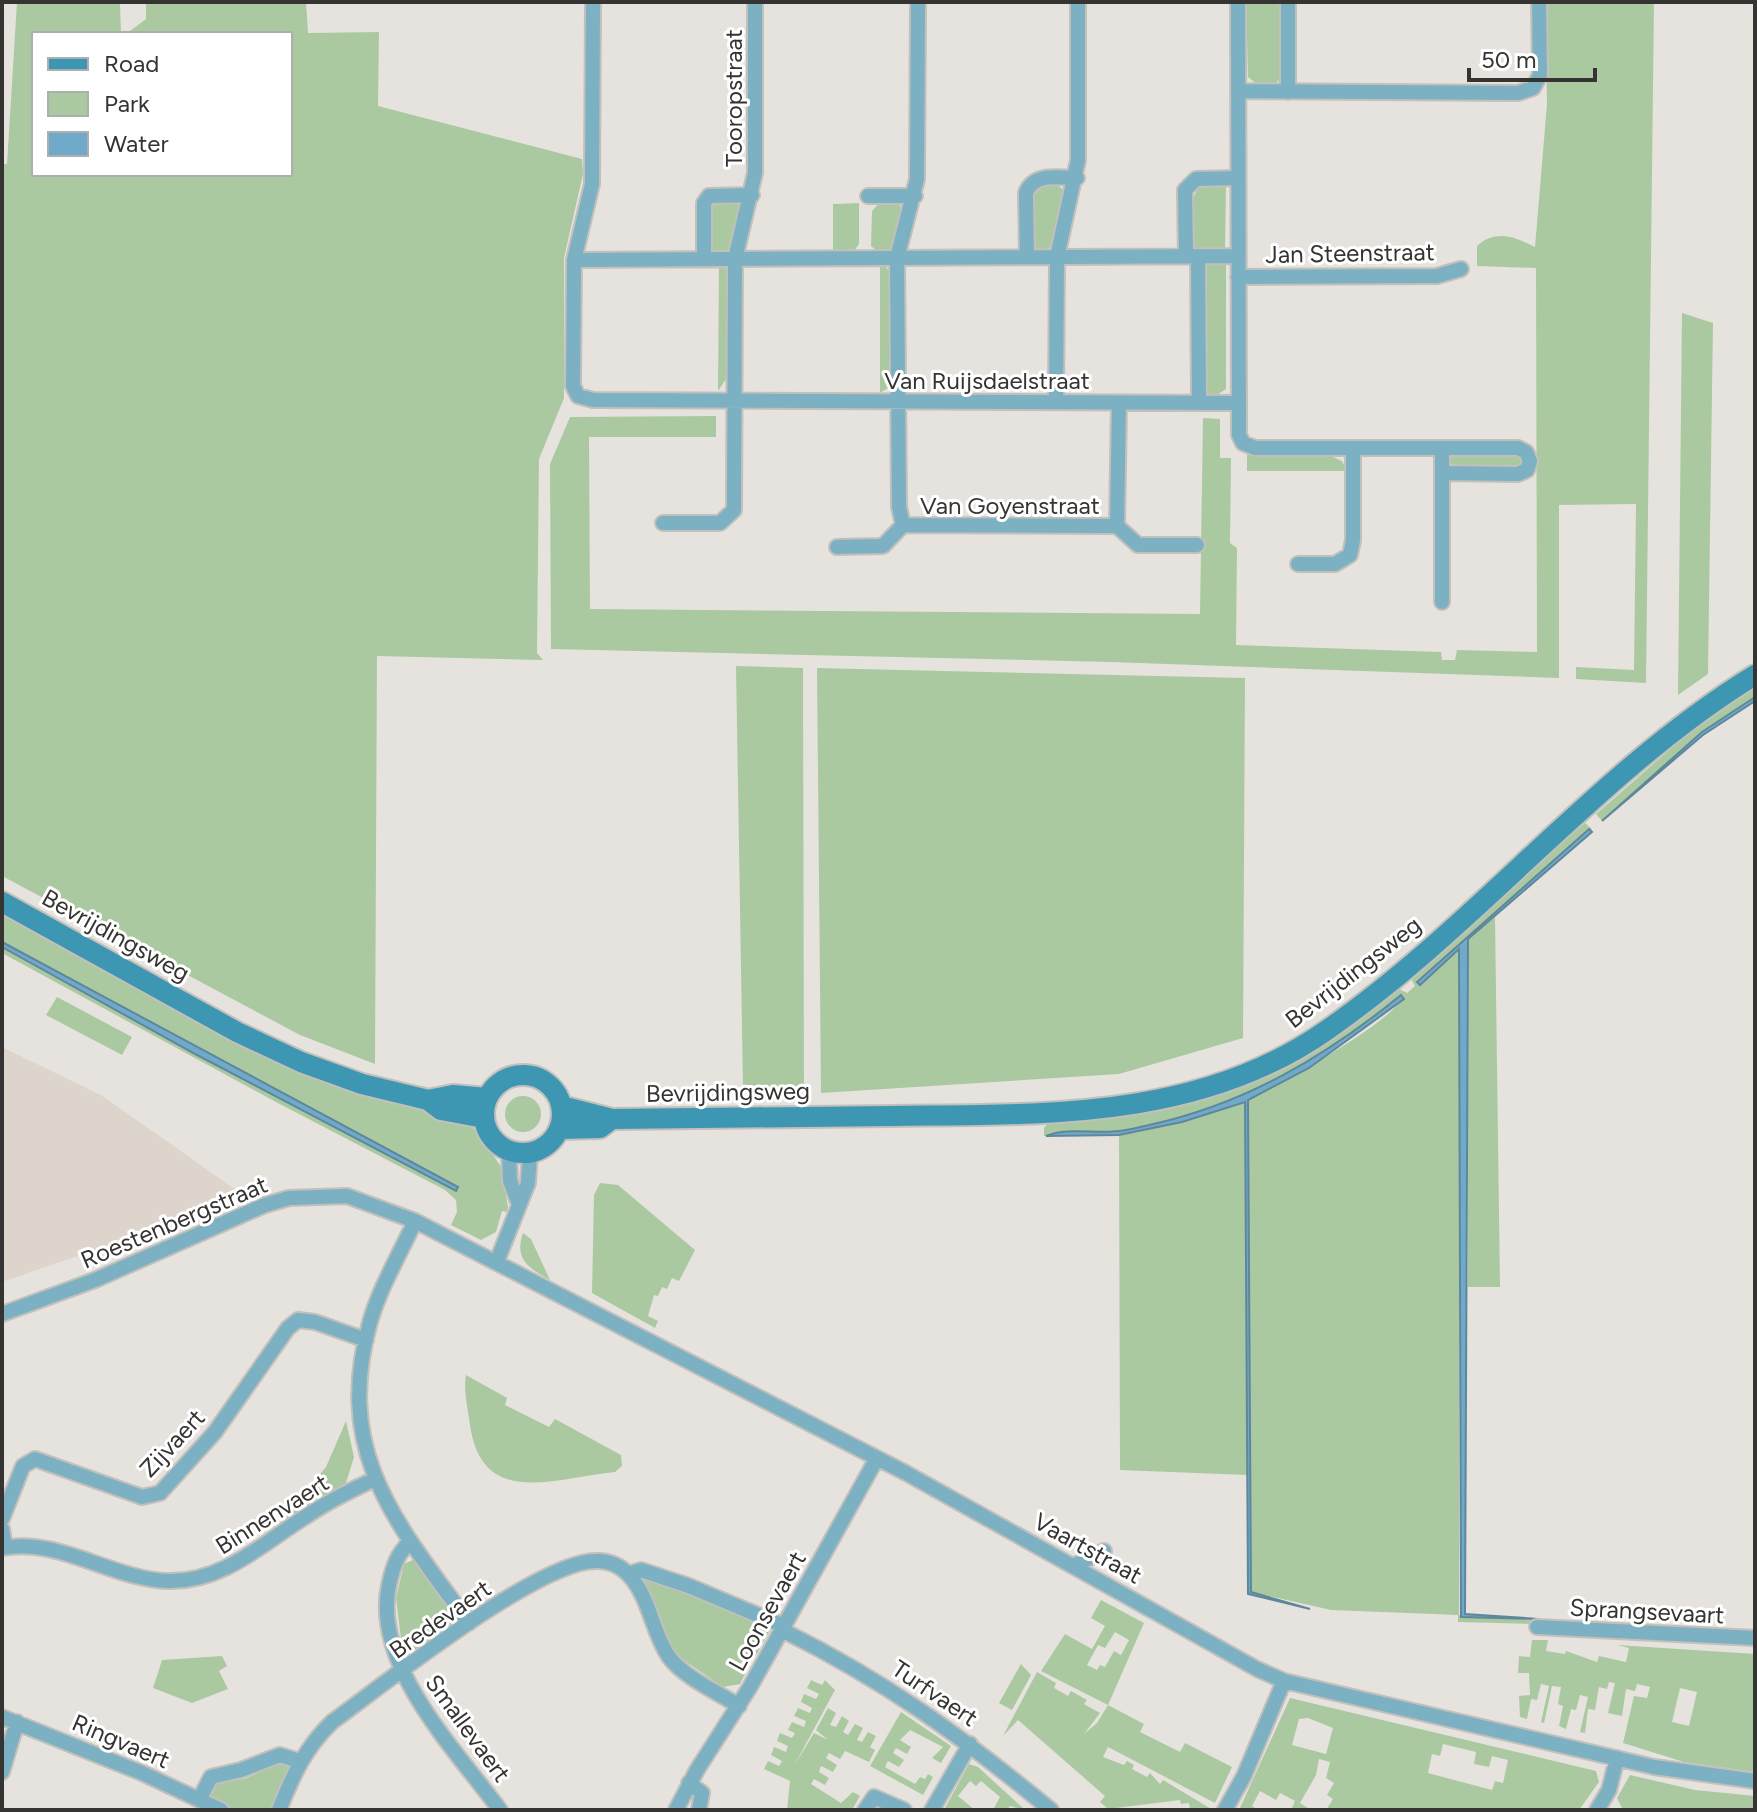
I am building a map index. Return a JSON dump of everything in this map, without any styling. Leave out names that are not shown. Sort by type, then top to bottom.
[{"type":"main road","name":"Bevrijdingsweg","points":[[561,1106],[612,1119],[1091,1112],[1182,1096],[1235,1078],[1290,1054],[1383,987],[1686,722],[1755,675]]},
{"type":"main road","name":"Bevrijdingsweg","points":[[2,902],[237,1032],[301,1062],[362,1084],[428,1100],[453,1095],[486,1108]]},
{"type":"main road","points":[[520,1075],[547,1083],[561,1106],[559,1129],[552,1140],[530,1153],[509,1151],[488,1132],[486,1108],[495,1086],[520,1075]]},
{"type":"main road","name":"Bevrijdingsweg","points":[[559,1129],[600,1128],[612,1119]]},
{"type":"street","points":[[593,2],[592,184],[574,260],[1238,256]]},
{"type":"street","name":"Tooropstraat","points":[[735,400],[735,259],[752,195],[755,2]]},
{"type":"street","name":"Van Goyenstraat","points":[[903,525],[899,507],[897,258],[915,196],[918,2]]},
{"type":"street","points":[[1056,402],[1057,257],[1077,178],[1078,2]]},
{"type":"street","points":[[1238,2],[1239,435],[1243,443],[1255,448],[1518,448],[1526,452],[1530,461],[1527,470],[1518,474],[1442,473]]},
{"type":"street","points":[[1288,2],[1288,92]]},
{"type":"street","points":[[1238,91],[1518,93],[1533,88],[1540,75],[1539,2]]},
{"type":"street","points":[[1027,257],[1026,193],[1030,184],[1037,178],[1077,178]]},
{"type":"street","points":[[1199,403],[1192,256],[1185,190],[1196,179],[1238,178]]},
{"type":"street","name":"Tooropstraat","points":[[704,259],[704,203],[709,196],[752,195]]},
{"type":"street","points":[[868,196],[915,196]]},
{"type":"street","name":"Van Ruijsdaelstraat","points":[[574,260],[573,386],[578,396],[593,400],[1238,403]]},
{"type":"street","name":"Jan Steenstraat","points":[[1238,277],[1437,276],[1461,269]]},
{"type":"street","points":[[663,523],[720,523],[734,510],[735,400]]},
{"type":"street","name":"Van Goyenstraat","points":[[1117,526],[1119,403]]},
{"type":"street","points":[[1298,564],[1335,564],[1350,555],[1353,540],[1353,448]]},
{"type":"street","points":[[1442,448],[1442,602]]},
{"type":"street","name":"Van Goyenstraat","points":[[837,547],[883,546],[903,525],[1117,526],[1138,545],[1197,545]]},
{"type":"street","points":[[509,1151],[510,1181],[519,1204]]},
{"type":"street","points":[[497,1261],[528,1183],[530,1153]]},
{"type":"street","name":"Roestenbergstraat","points":[[2,1314],[95,1280],[289,1198],[347,1196],[415,1221],[497,1261]]},
{"type":"street","points":[[415,1221],[377,1302],[366,1340],[358,1405],[363,1443],[389,1511],[469,1623]]},
{"type":"street","name":"Vaartstraat","points":[[497,1261],[877,1458],[1075,1565],[1257,1669],[1284,1681],[1678,1772],[1755,1781]]},
{"type":"street","name":"Zijvaert","points":[[2,1519],[23,1466],[35,1459],[142,1497],[160,1493],[215,1432],[288,1328],[298,1320],[315,1322],[366,1340]]},
{"type":"street","name":"Loonsevaert","points":[[676,1810],[689,1783],[739,1706],[877,1458]]},
{"type":"street","name":"Binnenvaert","points":[[3,1547],[31,1545],[148,1579],[186,1581],[212,1575],[236,1563],[305,1516],[375,1479]]},
{"type":"street","points":[[2,1529],[3,1547]]},
{"type":"street","name":"Smallevaert","points":[[410,1542],[395,1562],[386,1611],[388,1633],[402,1672],[500,1810]]},
{"type":"street","points":[[1075,1565],[1104,1551]]},
{"type":"street","name":"Bredevaert","points":[[279,1810],[299,1761],[311,1742],[332,1722],[506,1598],[583,1563],[609,1563],[628,1574],[641,1570],[743,1606],[783,1628]]},
{"type":"street","points":[[628,1574],[639,1589],[668,1656],[681,1669],[739,1706]]},
{"type":"street","name":"Sprangsevaart","points":[[1537,1627],[1755,1638]]},
{"type":"street","name":"Turfvaert","points":[[783,1628],[889,1687],[970,1744],[1051,1810]]},
{"type":"street","points":[[1225,1810],[1244,1776],[1284,1681]]},
{"type":"street","name":"Ringvaert","points":[[2,1717],[221,1810]]},
{"type":"street","points":[[2,1772],[17,1722]]},
{"type":"street","points":[[932,1810],[970,1744]]},
{"type":"street","points":[[199,1800],[211,1777],[241,1770],[280,1755],[299,1761]]},
{"type":"street","points":[[1597,1810],[1609,1790],[1617,1758]]},
{"type":"street","points":[[689,1783],[702,1793],[699,1810]]},
{"type":"street","points":[[865,1810],[874,1797],[879,1796],[904,1810]]},
{"type":"shaded area","points":[[2,1047],[101,1095],[236,1190],[127,1239],[2,1282]]},
{"type":"green space","points":[[17,2],[120,2],[121,32],[32,32],[32,176],[292,176],[292,32],[129,32],[146,19],[146,2],[306,2],[308,33],[379,32],[378,106],[582,159],[583,174],[564,258],[564,398],[539,459],[537,653],[543,660],[377,656],[375,1064],[300,1035],[2,876],[2,164],[7,164]]},
{"type":"green space","points":[[1246,2],[1284,2],[1283,77],[1272,86],[1259,86],[1248,77]]},
{"type":"green space","points":[[1545,2],[1654,2],[1646,683],[1576,679],[1576,667],[1634,670],[1636,504],[1559,505],[1559,678],[1111,662],[551,649],[550,464],[570,417],[716,416],[716,437],[589,437],[590,609],[1200,614],[1203,418],[1220,419],[1220,458],[1231,458],[1230,543],[1237,548],[1236,645],[1441,652],[1442,660],[1455,660],[1457,650],[1537,652],[1536,268],[1477,266],[1477,246],[1491,238],[1506,236],[1535,247],[1547,104]]},
{"type":"green space","points":[[1056,184],[1066,192],[1052,248],[1037,251],[1033,246],[1032,197],[1043,185]]},
{"type":"green space","points":[[1203,185],[1226,187],[1225,250],[1197,251],[1193,245],[1191,206]]},
{"type":"green space","points":[[732,200],[741,206],[732,248],[729,252],[714,253],[710,247],[711,208],[716,202]]},
{"type":"green space","points":[[880,202],[899,204],[904,212],[893,248],[880,254],[871,246],[872,211]]},
{"type":"green space","points":[[859,203],[859,244],[854,251],[840,254],[833,251],[833,204]]},
{"type":"green space","points":[[1202,260],[1226,262],[1226,389],[1217,395],[1202,394]]},
{"type":"green space","points":[[880,262],[890,271],[891,378],[888,388],[880,393]]},
{"type":"green space","points":[[719,263],[729,272],[728,376],[718,391]]},
{"type":"green space","points":[[1682,313],[1713,323],[1708,674],[1678,695]]},
{"type":"green space","points":[[1247,455],[1329,455],[1342,461],[1347,471],[1247,471]]},
{"type":"green space","points":[[1454,455],[1517,455],[1523,460],[1517,467],[1454,467],[1448,460]]},
{"type":"green space","points":[[736,666],[803,668],[804,1092],[743,1088]]},
{"type":"green space","points":[[817,668],[1245,678],[1243,1038],[1119,1074],[821,1093]]},
{"type":"green space","points":[[1755,686],[1755,697],[1702,732],[1602,821],[1596,814],[1698,725]]},
{"type":"green space","points":[[1585,823],[1592,829],[1417,981],[1420,985],[1459,948],[1459,1615],[1544,1619],[1536,1624],[1458,1622],[1458,1615],[1331,1610],[1251,1592],[1248,1099],[1357,1037],[1378,1022],[1404,996],[1307,1064],[1244,1097],[1181,1118],[1119,1131],[1044,1136],[1044,1128],[1049,1122],[1123,1116],[1195,1101],[1263,1076],[1297,1059],[1338,1034],[1397,988],[1407,993],[1415,986],[1410,977]]},
{"type":"green space","points":[[2,915],[226,1036],[359,1090],[464,1121],[479,1133],[501,1167],[508,1207],[507,1212],[502,1211],[496,1232],[481,1240],[451,1225],[457,1212],[456,1200],[445,1190],[2,953],[2,947],[197,1055],[455,1191],[457,1187],[2,942]]},
{"type":"green space","points":[[1495,917],[1500,1287],[1468,1287],[1468,939]]},
{"type":"green space","points":[[57,997],[132,1037],[122,1055],[46,1015]]},
{"type":"green space","points":[[523,1096],[536,1101],[541,1114],[536,1127],[523,1132],[510,1127],[505,1114],[510,1101]]},
{"type":"green space","points":[[1245,1101],[1247,1475],[1120,1470],[1119,1135],[1182,1122]]},
{"type":"green space","points":[[600,1183],[618,1185],[695,1250],[679,1281],[672,1278],[667,1289],[662,1287],[658,1296],[654,1295],[648,1316],[658,1321],[655,1328],[592,1293],[594,1195]]},
{"type":"green space","points":[[523,1233],[531,1239],[550,1280],[525,1262],[520,1250]]},
{"type":"green space","points":[[466,1375],[507,1398],[505,1405],[549,1427],[555,1419],[621,1455],[622,1466],[615,1472],[545,1482],[505,1478],[489,1469],[477,1451],[470,1425]]},
{"type":"green space","points":[[346,1421],[354,1457],[345,1486],[276,1528],[326,1467]]},
{"type":"green space","points":[[415,1559],[455,1620],[452,1628],[421,1650],[402,1647],[396,1598],[404,1564]]},
{"type":"green space","points":[[643,1576],[708,1598],[772,1627],[754,1659],[746,1655],[739,1666],[746,1672],[740,1684],[723,1687],[676,1655],[640,1578]]},
{"type":"green space","points":[[1101,1600],[1144,1623],[1108,1705],[1041,1671],[1065,1634],[1092,1649],[1105,1626],[1091,1618]],"holes":[[[1115,1632],[1129,1640],[1121,1655],[1114,1651],[1105,1667],[1100,1665],[1097,1670],[1087,1665],[1098,1645],[1105,1648]]]},
{"type":"green space","points":[[1532,1640],[1548,1640],[1546,1651],[1565,1654],[1566,1651],[1597,1662],[1599,1656],[1626,1662],[1629,1648],[1617,1645],[1755,1654],[1755,1772],[1684,1762],[1623,1743],[1634,1696],[1647,1698],[1650,1687],[1637,1684],[1635,1691],[1626,1689],[1622,1716],[1608,1713],[1615,1683],[1609,1682],[1607,1689],[1599,1687],[1595,1710],[1588,1709],[1585,1733],[1580,1732],[1588,1697],[1580,1695],[1576,1710],[1571,1709],[1566,1729],[1559,1726],[1563,1706],[1558,1704],[1561,1687],[1552,1686],[1544,1723],[1541,1722],[1549,1686],[1541,1684],[1537,1700],[1531,1699],[1527,1719],[1520,1717],[1519,1696],[1530,1695],[1529,1673],[1518,1673],[1519,1656],[1530,1657]],"holes":[[[1680,1688],[1697,1692],[1689,1726],[1672,1722]]]},
{"type":"green space","points":[[222,1656],[227,1666],[219,1671],[228,1689],[192,1703],[153,1688],[162,1660]]},
{"type":"green space","points":[[1021,1664],[1031,1675],[1012,1710],[999,1703]]},
{"type":"green space","points":[[1037,1672],[1056,1683],[1054,1688],[1068,1696],[1071,1691],[1087,1700],[1084,1704],[1100,1713],[1084,1734],[1097,1723],[1108,1705],[1144,1724],[1140,1732],[1180,1752],[1185,1743],[1232,1767],[1215,1803],[1108,1747],[1103,1757],[1124,1765],[1127,1761],[1134,1765],[1132,1769],[1147,1777],[1150,1773],[1160,1784],[1163,1780],[1213,1810],[1190,1810],[1189,1803],[1181,1804],[1180,1800],[1108,1809],[1100,1802],[1105,1796],[1018,1720],[1003,1736]]},
{"type":"green space","points":[[811,1680],[822,1685],[825,1680],[835,1690],[794,1766],[814,1733],[828,1740],[816,1730],[828,1708],[836,1713],[830,1725],[836,1727],[842,1716],[849,1721],[843,1732],[848,1735],[855,1724],[863,1728],[857,1740],[862,1742],[868,1732],[876,1736],[870,1747],[875,1750],[869,1762],[845,1751],[840,1759],[829,1753],[826,1758],[837,1765],[833,1772],[821,1766],[819,1772],[829,1778],[825,1785],[814,1779],[811,1784],[841,1803],[853,1792],[860,1796],[852,1810],[787,1810],[790,1781],[764,1769],[768,1761],[779,1766],[782,1761],[771,1755],[774,1747],[786,1752],[788,1746],[777,1741],[780,1733],[792,1738],[795,1733],[788,1730],[792,1722],[804,1727],[806,1721],[794,1716],[798,1708],[810,1713],[812,1708],[801,1702],[804,1694],[816,1699],[819,1694],[807,1688]]},
{"type":"green space","points":[[1290,1698],[1596,1771],[1599,1782],[1579,1810],[1326,1810],[1333,1799],[1327,1795],[1334,1783],[1326,1778],[1330,1762],[1319,1759],[1316,1775],[1300,1803],[1311,1810],[1291,1810],[1295,1801],[1280,1793],[1276,1800],[1260,1791],[1252,1806],[1258,1810],[1239,1810]],"holes":[[[1308,1718],[1333,1728],[1326,1754],[1292,1745],[1299,1719]],[[1443,1744],[1476,1752],[1474,1764],[1489,1767],[1492,1756],[1508,1760],[1503,1783],[1495,1781],[1492,1790],[1428,1773],[1432,1754],[1440,1756]]]},
{"type":"green space","points":[[901,1712],[951,1746],[941,1763],[932,1758],[943,1747],[910,1730],[900,1740],[911,1747],[907,1754],[896,1748],[893,1753],[904,1760],[899,1767],[888,1761],[885,1767],[915,1784],[920,1777],[925,1779],[928,1774],[933,1777],[923,1795],[870,1766]]},
{"type":"green space","points":[[272,1762],[290,1763],[272,1810],[234,1810],[206,1796],[212,1782],[244,1779],[270,1768]]},
{"type":"green space","points":[[969,1764],[978,1767],[1025,1810],[1010,1806],[1007,1810],[993,1810],[1000,1797],[981,1781],[976,1786],[970,1781],[958,1796],[975,1810],[944,1810]]},
{"type":"green space","points":[[1630,1775],[1695,1790],[1755,1796],[1755,1810],[1623,1810],[1617,1798]]},
{"type":"water","points":[[1755,697],[1755,701],[1703,735],[1602,821],[1702,732]]},
{"type":"water","points":[[1589,829],[1592,832],[1468,939],[1465,1614],[1539,1619],[1461,1617],[1459,949],[1420,985],[1417,982]]},
{"type":"water","points":[[2,942],[458,1187],[456,1191],[197,1055],[2,947]]},
{"type":"water","points":[[1401,995],[1404,999],[1309,1068],[1248,1100],[1251,1592],[1310,1609],[1248,1594],[1245,1102],[1182,1122],[1119,1135],[1046,1136],[1063,1132],[1126,1130],[1218,1105],[1313,1058]]}]
